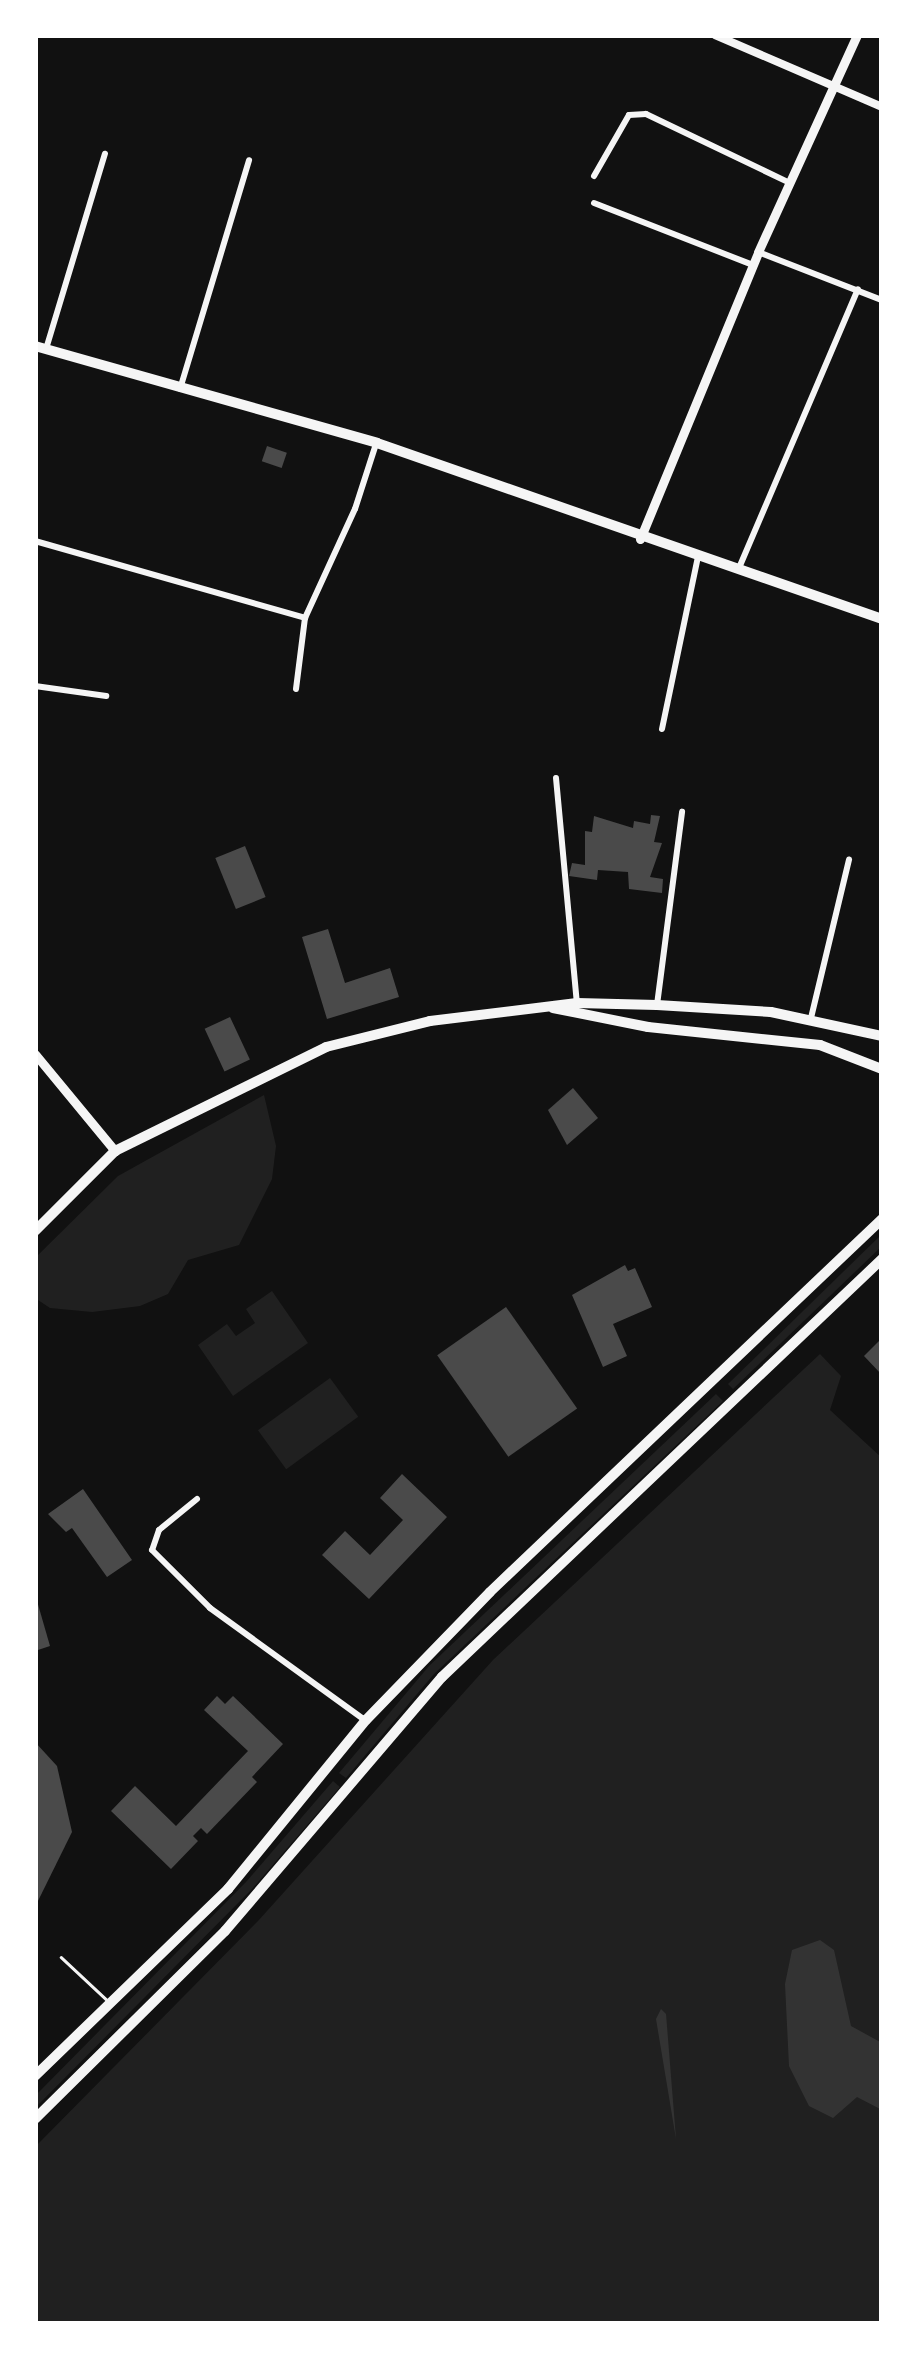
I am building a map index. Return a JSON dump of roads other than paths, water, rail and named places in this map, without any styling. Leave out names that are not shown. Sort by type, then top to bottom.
[{"type":"main road","points":[[640,539],[788,182],[831,83],[857,35]]},
{"type":"main road","points":[[40,348],[376,442],[640,539],[880,615]]},
{"type":"main road","points":[[35,1231],[115,1151],[326,1048],[430,1020],[577,1002],[811,1018],[881,1035]]},
{"type":"main road","points":[[542,1006],[648,1027],[820,1045],[881,1069]]},
{"type":"main road","points":[[35,1054],[115,1151]]},
{"type":"main road","points":[[35,2076],[280,1833],[366,1720],[490,1592],[882,1220]]},
{"type":"main road","points":[[35,2119],[225,1931],[442,1677],[882,1260]]},
{"type":"street","points":[[714,35],[882,107]]},
{"type":"street","points":[[594,176],[629,115],[646,114],[788,182]]},
{"type":"street","points":[[40,348],[105,154]]},
{"type":"street","points":[[180,390],[249,160]]},
{"type":"street","points":[[594,204],[753,266]]},
{"type":"street","points":[[758,252],[882,300]]},
{"type":"street","points":[[738,569],[858,290]]},
{"type":"street","points":[[296,689],[305,618],[355,509],[376,442]]},
{"type":"street","points":[[35,541],[305,618]]},
{"type":"street","points":[[662,730],[698,557]]},
{"type":"street","points":[[35,686],[106,696]]},
{"type":"street","points":[[556,778],[577,1002]]},
{"type":"street","points":[[657,1005],[682,812]]},
{"type":"street","points":[[811,1018],[849,860]]},
{"type":"street","points":[[197,1499],[158,1530],[152,1550],[210,1608],[366,1720]]},
{"type":"lane","points":[[61,1957],[110,2004]]}]
